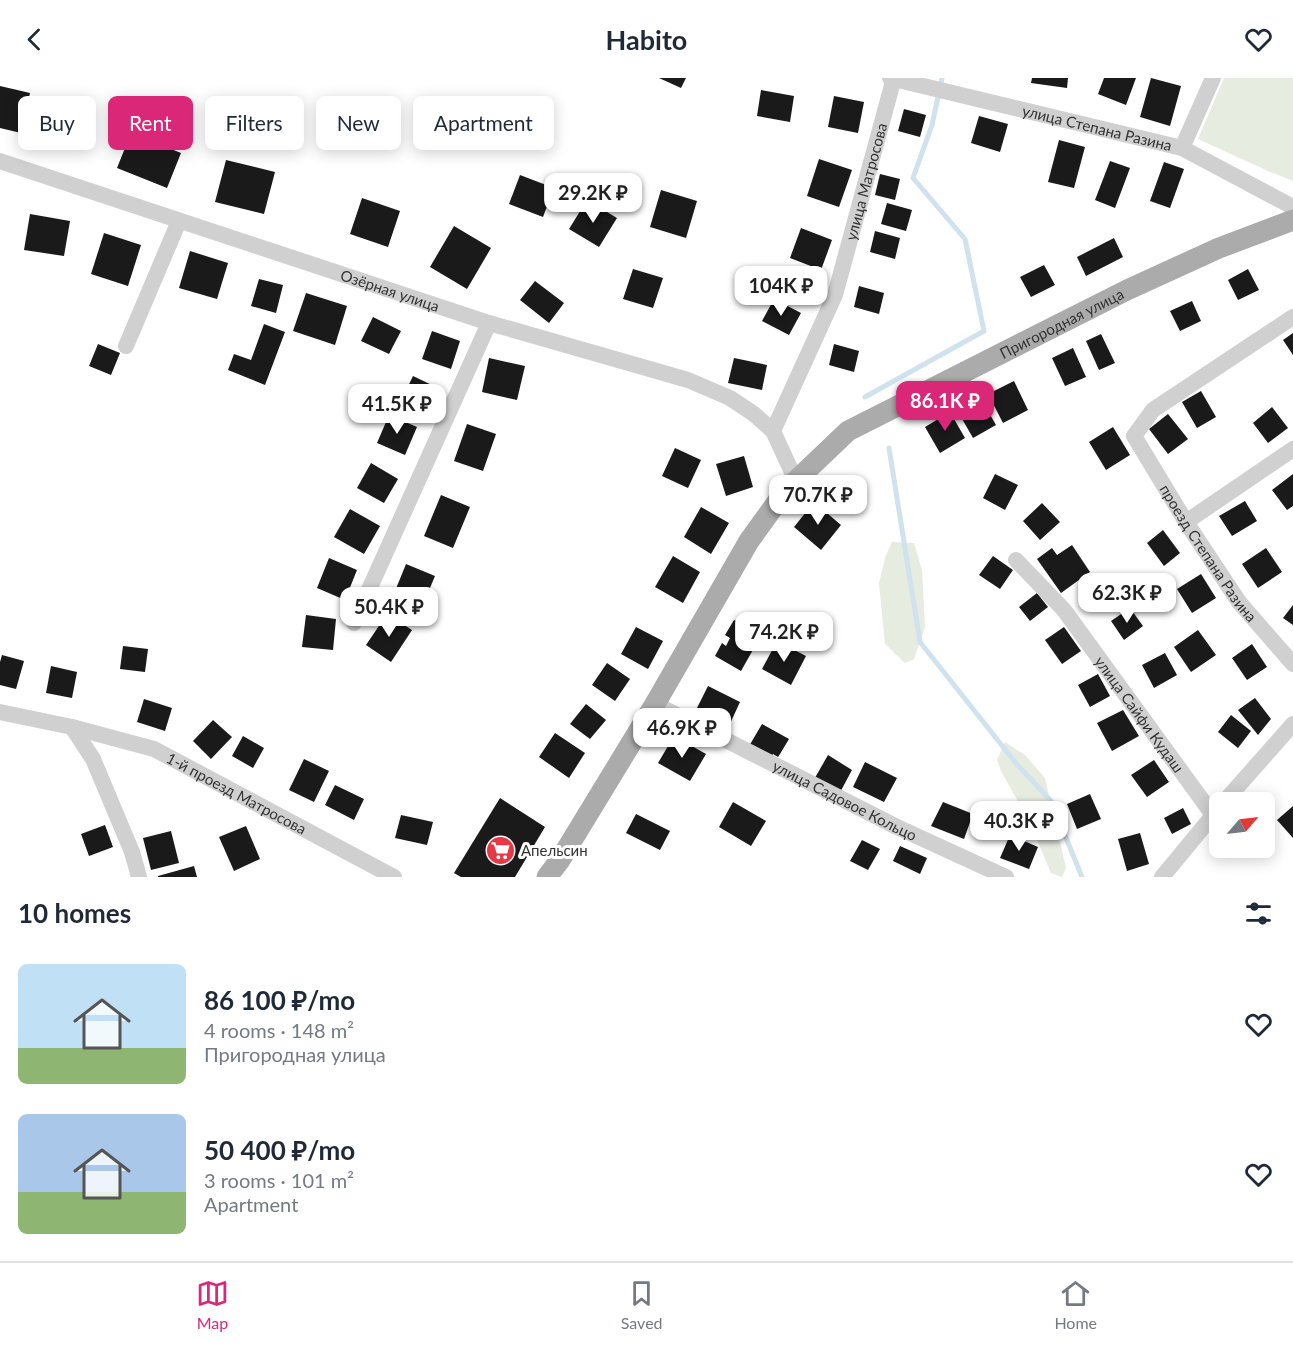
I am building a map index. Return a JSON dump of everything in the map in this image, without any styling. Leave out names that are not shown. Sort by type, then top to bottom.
[{"type":"main road","name":"Пригородная улица","points":[[790,486],[848,431],[1127,290],[1219,248],[1293,220]]},
{"type":"main road","points":[[547,877],[560,860],[655,704],[749,541],[790,486]]},
{"type":"street","name":"улица Степана Разина","points":[[892,78],[1182,148],[1293,207]]},
{"type":"street","name":"улица Матросова","points":[[773,431],[835,295],[892,78]]},
{"type":"street","points":[[1182,148],[1213,78]]},
{"type":"street","name":"Озёрная улица","points":[[0,161],[489,322],[688,380],[730,398],[754,414],[773,431]]},
{"type":"street","points":[[126,346],[179,220]]},
{"type":"street","name":"проезд Степана Разина","points":[[1292,660],[1239,602],[1186,522],[1134,435],[1153,411],[1293,317]]},
{"type":"street","points":[[354,623],[489,322]]},
{"type":"street","points":[[773,431],[790,486]]},
{"type":"street","points":[[1186,522],[1293,449]]},
{"type":"street","name":"улица Сайфи Кудаш","points":[[1016,560],[1064,610],[1209,795]]},
{"type":"street","name":"улица Садовое Кольцо","points":[[655,704],[897,827],[1006,877]]},
{"type":"street","name":"1-й проезд Матросова","points":[[0,712],[154,748],[394,877]]},
{"type":"street","points":[[1233,792],[1293,724]]},
{"type":"street","points":[[72,727],[93,759],[132,852],[139,877]]},
{"type":"street","points":[[1162,877],[1209,820]]},
{"type":"shaded area","points":[[1224,78],[1293,78],[1293,181],[1198,139]]},
{"type":"shaded area","points":[[892,542],[914,543],[922,570],[925,627],[914,659],[905,663],[885,644],[879,583]]},
{"type":"shaded area","points":[[1005,742],[1025,755],[1045,778],[1066,868],[1062,877],[1051,873],[1029,821],[1002,773],[997,760]]},
{"type":"building","points":[[659,78],[686,78],[681,88]]},
{"type":"building","points":[[1032,78],[1068,78],[1067,88],[1031,83]]},
{"type":"building","points":[[1104,78],[1136,78],[1126,105],[1098,94]]},
{"type":"building","points":[[1151,78],[1181,86],[1170,126],[1140,117]]},
{"type":"building","points":[[0,86],[30,93],[29,96],[18,96],[18,132],[0,128]]},
{"type":"building","points":[[761,90],[794,96],[790,122],[757,116]]},
{"type":"building","points":[[834,96],[864,102],[858,133],[828,127]]},
{"type":"building","points":[[904,109],[926,115],[920,137],[898,131]]},
{"type":"building","points":[[979,116],[1008,124],[1000,152],[971,143]]},
{"type":"building","points":[[1059,140],[1085,147],[1074,188],[1048,182]]},
{"type":"building","points":[[124,150],[174,150],[181,153],[167,188],[117,168]]},
{"type":"building","points":[[819,159],[852,170],[839,207],[807,196]]},
{"type":"building","points":[[226,160],[275,172],[264,214],[215,202]]},
{"type":"building","points":[[1110,161],[1130,168],[1115,208],[1095,200]]},
{"type":"building","points":[[1164,162],[1184,169],[1170,208],[1150,201]]},
{"type":"building","points":[[880,174],[900,179],[895,200],[875,195]]},
{"type":"building","points":[[520,175],[554,188],[543,217],[509,204]]},
{"type":"building","points":[[661,190],[697,201],[686,238],[650,227]]},
{"type":"building","points":[[362,198],[400,211],[388,247],[350,234]]},
{"type":"building","points":[[587,200],[617,218],[599,247],[569,229]]},
{"type":"building","points":[[887,203],[912,210],[906,231],[881,224]]},
{"type":"building","points":[[30,214],[70,221],[64,256],[24,250]]},
{"type":"building","points":[[454,226],[491,248],[467,289],[430,267]]},
{"type":"building","points":[[801,228],[832,240],[821,270],[790,258]]},
{"type":"building","points":[[875,231],[900,238],[895,259],[870,252]]},
{"type":"building","points":[[104,233],[141,245],[128,286],[91,274]]},
{"type":"building","points":[[1114,238],[1123,257],[1086,276],[1077,257]]},
{"type":"building","points":[[190,251],[228,263],[217,299],[179,288]]},
{"type":"building","points":[[1044,265],[1055,285],[1031,297],[1020,277]]},
{"type":"building","points":[[633,269],[663,278],[653,308],[623,299]]},
{"type":"building","points":[[1248,269],[1259,290],[1238,300],[1228,280]]},
{"type":"building","points":[[259,279],[283,285],[276,313],[251,306]]},
{"type":"building","points":[[535,281],[564,303],[549,323],[520,300]]},
{"type":"building","points":[[859,286],[884,293],[879,314],[854,307]]},
{"type":"building","points":[[306,293],[347,306],[335,345],[293,331]]},
{"type":"building","points":[[774,299],[801,313],[789,335],[762,321]]},
{"type":"building","points":[[1192,301],[1201,321],[1180,331],[1170,311]]},
{"type":"building","points":[[373,317],[401,331],[389,354],[361,341]]},
{"type":"building","points":[[264,324],[285,332],[265,385],[228,370],[234,354],[251,360]]},
{"type":"building","points":[[432,331],[460,341],[451,369],[422,359]]},
{"type":"building","points":[[1293,333],[1293,355],[1283,340]]},
{"type":"building","points":[[1101,334],[1115,363],[1099,370],[1086,341]]},
{"type":"building","points":[[98,344],[120,353],[111,375],[89,366]]},
{"type":"building","points":[[834,344],[859,351],[854,372],[829,365]]},
{"type":"building","points":[[1073,348],[1086,377],[1065,386],[1052,358]]},
{"type":"building","points":[[489,358],[525,366],[517,400],[482,392]]},
{"type":"building","points":[[734,358],[767,365],[762,390],[728,383]]},
{"type":"building","points":[[413,376],[438,388],[426,415],[400,403]]},
{"type":"building","points":[[1014,381],[1028,410],[1003,423],[988,394]]},
{"type":"building","points":[[1201,391],[1216,417],[1197,428],[1182,402]]},
{"type":"building","points":[[980,397],[996,425],[973,438],[957,410]]},
{"type":"building","points":[[1272,407],[1288,428],[1268,443],[1253,423]]},
{"type":"building","points":[[950,412],[965,438],[940,453],[925,427]]},
{"type":"building","points":[[1168,414],[1188,439],[1168,454],[1149,429]]},
{"type":"building","points":[[389,415],[417,427],[405,455],[377,443]]},
{"type":"building","points":[[467,424],[496,434],[483,471],[454,461]]},
{"type":"building","points":[[1113,427],[1130,455],[1106,470],[1089,442]]},
{"type":"building","points":[[675,448],[701,460],[688,488],[662,476]]},
{"type":"building","points":[[744,456],[753,487],[726,496],[716,464]]},
{"type":"building","points":[[371,463],[398,479],[384,503],[357,488]]},
{"type":"building","points":[[995,474],[1018,485],[1005,510],[983,498]]},
{"type":"building","points":[[1293,474],[1293,506],[1287,510],[1272,490]]},
{"type":"building","points":[[441,495],[470,507],[453,548],[424,536]]},
{"type":"building","points":[[1245,501],[1257,521],[1232,536],[1219,516]]},
{"type":"building","points":[[814,502],[841,525],[821,550],[794,527]]},
{"type":"building","points":[[1042,503],[1060,522],[1040,540],[1023,521]]},
{"type":"building","points":[[701,507],[729,523],[711,554],[684,537]]},
{"type":"building","points":[[350,509],[380,526],[364,554],[334,537]]},
{"type":"building","points":[[1163,530],[1180,553],[1164,566],[1147,543]]},
{"type":"building","points":[[1072,545],[1090,572],[1061,593],[1037,559],[1052,548],[1057,555]]},
{"type":"building","points":[[1266,548],[1282,572],[1258,588],[1242,564]]},
{"type":"building","points":[[673,556],[700,572],[683,603],[655,587]]},
{"type":"building","points":[[993,556],[1013,570],[1000,589],[979,575]]},
{"type":"building","points":[[329,558],[357,570],[345,600],[317,588]]},
{"type":"building","points":[[406,564],[435,576],[422,607],[393,596]]},
{"type":"building","points":[[1201,574],[1216,598],[1192,613],[1177,589]]},
{"type":"building","points":[[1037,593],[1048,607],[1030,621],[1019,607]]},
{"type":"building","points":[[1293,605],[1293,625],[1283,618]]},
{"type":"building","points":[[1130,608],[1143,626],[1124,640],[1111,621]]},
{"type":"building","points":[[387,614],[412,630],[391,662],[366,645]]},
{"type":"building","points":[[306,615],[336,619],[333,650],[302,647]]},
{"type":"building","points":[[734,620],[753,630],[746,643],[754,648],[741,671],[715,656],[722,643],[726,646],[730,638],[725,635]]},
{"type":"building","points":[[636,627],[663,641],[648,669],[621,654]]},
{"type":"building","points":[[1064,627],[1081,651],[1062,664],[1045,640]]},
{"type":"building","points":[[1198,630],[1216,655],[1191,672],[1174,647]]},
{"type":"building","points":[[777,641],[806,656],[791,685],[762,669]]},
{"type":"building","points":[[1252,644],[1267,667],[1247,680],[1232,658]]},
{"type":"building","points":[[123,646],[148,649],[145,672],[120,669]]},
{"type":"building","points":[[1165,653],[1177,675],[1154,688],[1142,665]]},
{"type":"building","points":[[2,655],[24,661],[16,689],[0,685]]},
{"type":"building","points":[[607,663],[630,679],[615,701],[592,685]]},
{"type":"building","points":[[51,666],[77,672],[72,698],[46,693]]},
{"type":"building","points":[[1098,674],[1110,696],[1090,707],[1078,685]]},
{"type":"building","points":[[708,686],[740,702],[728,728],[695,712]]},
{"type":"building","points":[[1255,698],[1271,719],[1258,735],[1238,710]]},
{"type":"building","points":[[144,699],[172,708],[165,731],[137,722]]},
{"type":"building","points":[[586,704],[606,720],[590,739],[570,724]]},
{"type":"building","points":[[1123,710],[1139,736],[1112,751],[1097,723]]},
{"type":"building","points":[[1231,715],[1251,731],[1238,748],[1218,732]]},
{"type":"building","points":[[213,720],[232,737],[211,759],[193,741]]},
{"type":"building","points":[[762,724],[789,739],[778,757],[773,754],[767,765],[745,753]]},
{"type":"building","points":[[555,733],[585,753],[569,778],[539,757]]},
{"type":"building","points":[[243,736],[264,748],[253,768],[232,756]]},
{"type":"building","points":[[674,736],[706,754],[690,781],[658,763]]},
{"type":"building","points":[[828,755],[852,770],[837,798],[812,783]]},
{"type":"building","points":[[304,759],[329,771],[314,802],[289,790]]},
{"type":"building","points":[[1154,760],[1169,782],[1147,797],[1131,775]]},
{"type":"building","points":[[865,762],[897,778],[884,802],[853,787]]},
{"type":"building","points":[[335,785],[364,799],[354,820],[325,805]]},
{"type":"building","points":[[1090,794],[1101,819],[1077,829],[1067,804]]},
{"type":"building","name":"Апельсин","points":[[500,798],[545,827],[515,877],[461,877],[454,873]]},
{"type":"building","points":[[733,802],[766,821],[751,846],[719,827]]},
{"type":"building","points":[[943,802],[973,814],[964,839],[931,826]]},
{"type":"building","points":[[1293,806],[1293,838],[1277,820]]},
{"type":"building","points":[[1183,808],[1191,824],[1172,834],[1164,818]]},
{"type":"building","points":[[636,814],[670,831],[660,850],[626,833]]},
{"type":"building","points":[[401,815],[433,822],[427,845],[395,838]]},
{"type":"building","points":[[105,825],[113,847],[89,856],[81,834]]},
{"type":"building","points":[[246,826],[260,859],[234,871],[219,837]]},
{"type":"building","points":[[171,831],[179,863],[151,870],[143,838]]},
{"type":"building","points":[[1140,833],[1149,864],[1127,871],[1118,839]]},
{"type":"building","points":[[1010,835],[1038,847],[1029,869],[1000,858]]},
{"type":"building","points":[[862,840],[880,849],[868,870],[850,861]]},
{"type":"building","points":[[900,846],[927,858],[920,874],[893,861]]},
{"type":"building","points":[[194,866],[197,877],[158,877],[158,876]]},
{"type":"waterway","points":[[865,397],[984,331],[965,239],[913,178],[932,125],[942,78]]},
{"type":"waterway","points":[[889,448],[920,642],[1015,762],[1051,801],[1082,877]]},
{"type":"place","name":"Апельсин","points":[[500,850]]}]
